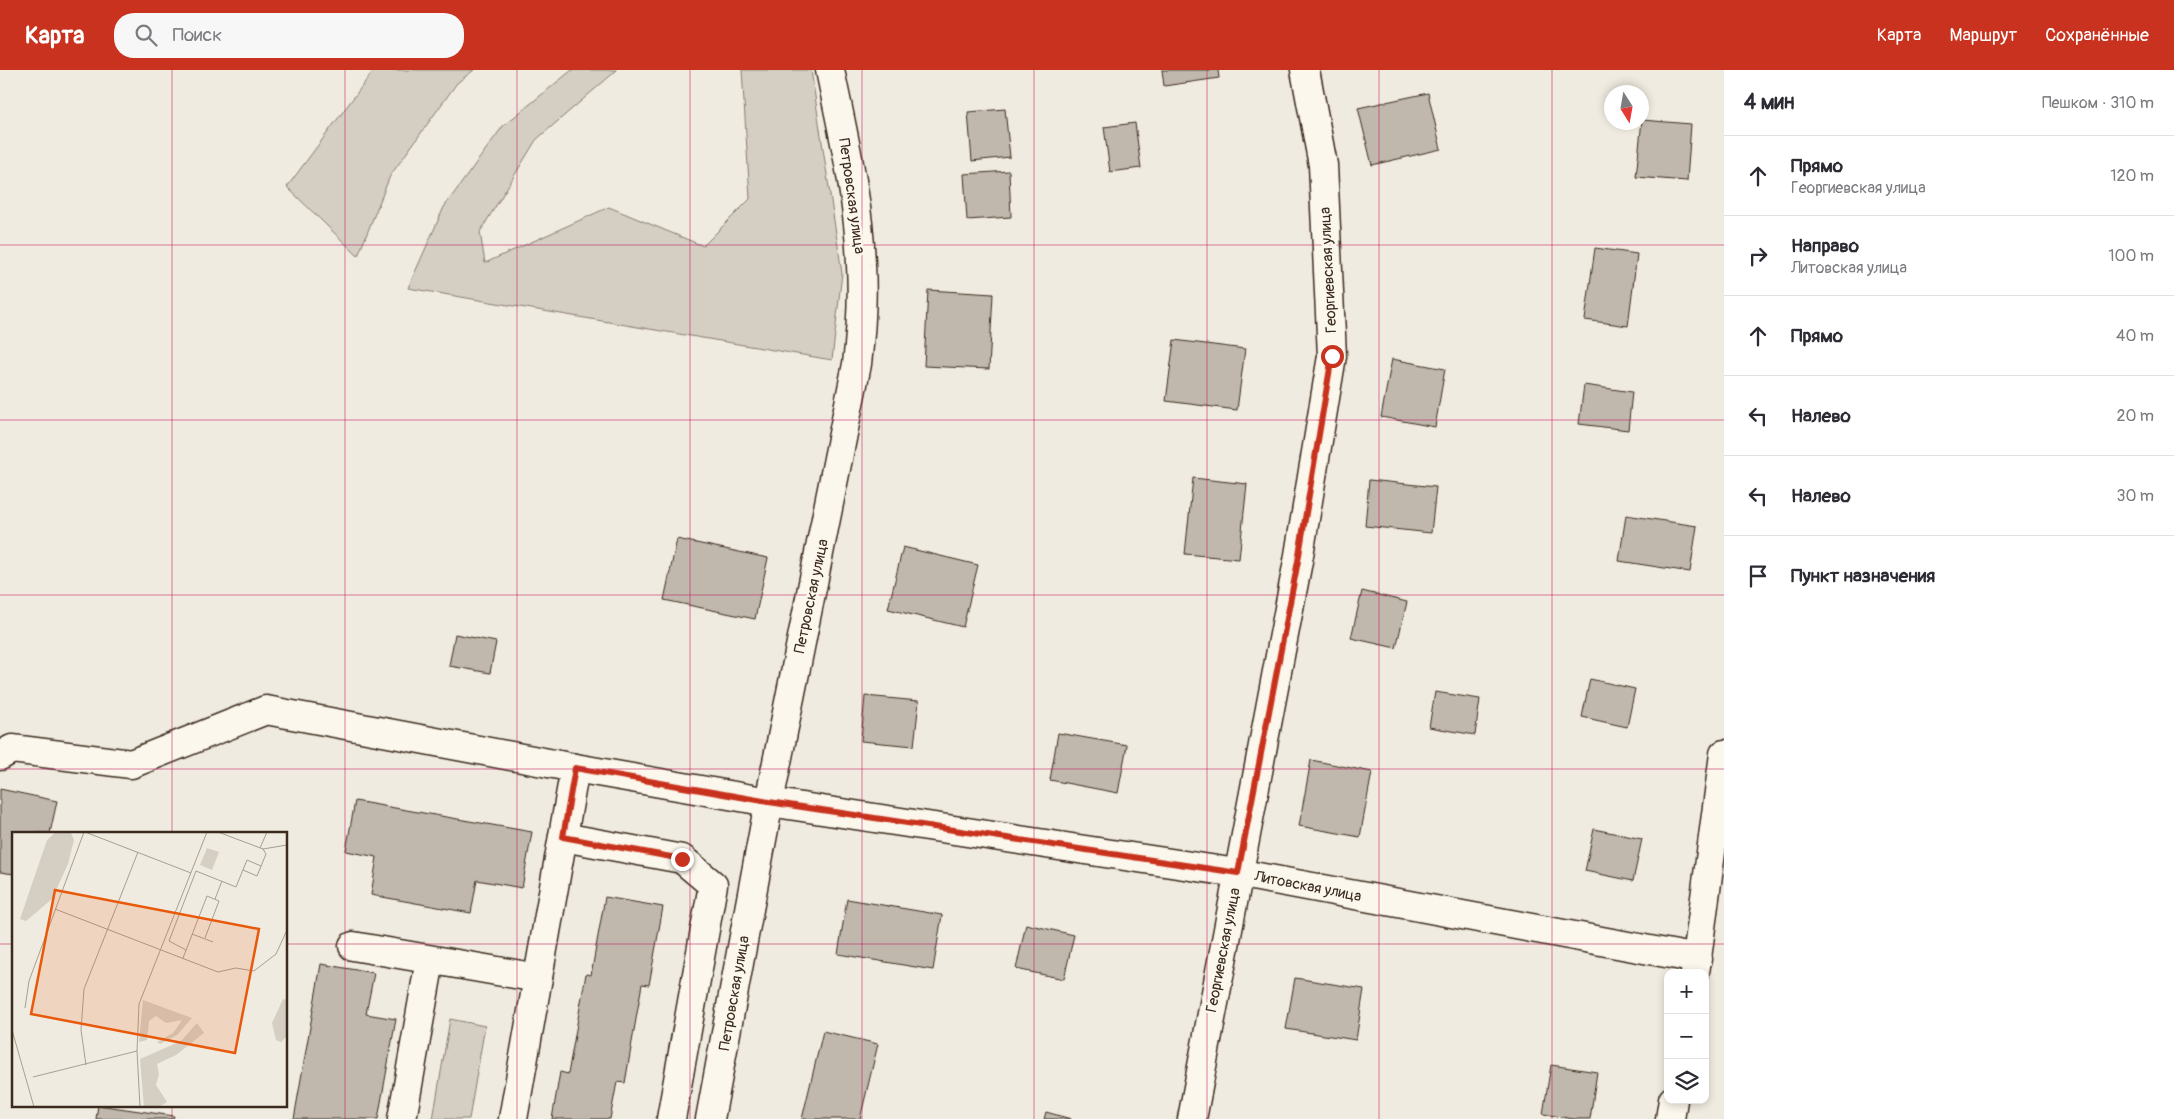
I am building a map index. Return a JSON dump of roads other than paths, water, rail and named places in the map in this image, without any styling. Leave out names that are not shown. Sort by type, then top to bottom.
[{"type":"street","name":"Петровская улица","points":[[710,1119],[769,802],[857,364],[862,320],[861,264],[852,181],[830,70]]},
{"type":"street","name":"Георгиевская улица","points":[[1192,1119],[1298,561],[1332,356],[1323,165],[1305,70]]},
{"type":"street","name":"Литовская улица","points":[[0,756],[12,750],[131,764],[266,710],[769,802],[1238,873],[1697,966]]},
{"type":"street","points":[[1697,966],[1724,754]]},
{"type":"street","points":[[513,1119],[575,768]]},
{"type":"street","points":[[563,837],[682,859],[714,885],[671,1119]]},
{"type":"street","points":[[353,946],[538,978]]},
{"type":"street","points":[[402,1119],[430,960]]},
{"type":"street","points":[[1670,1119],[1672,1104]]}]
